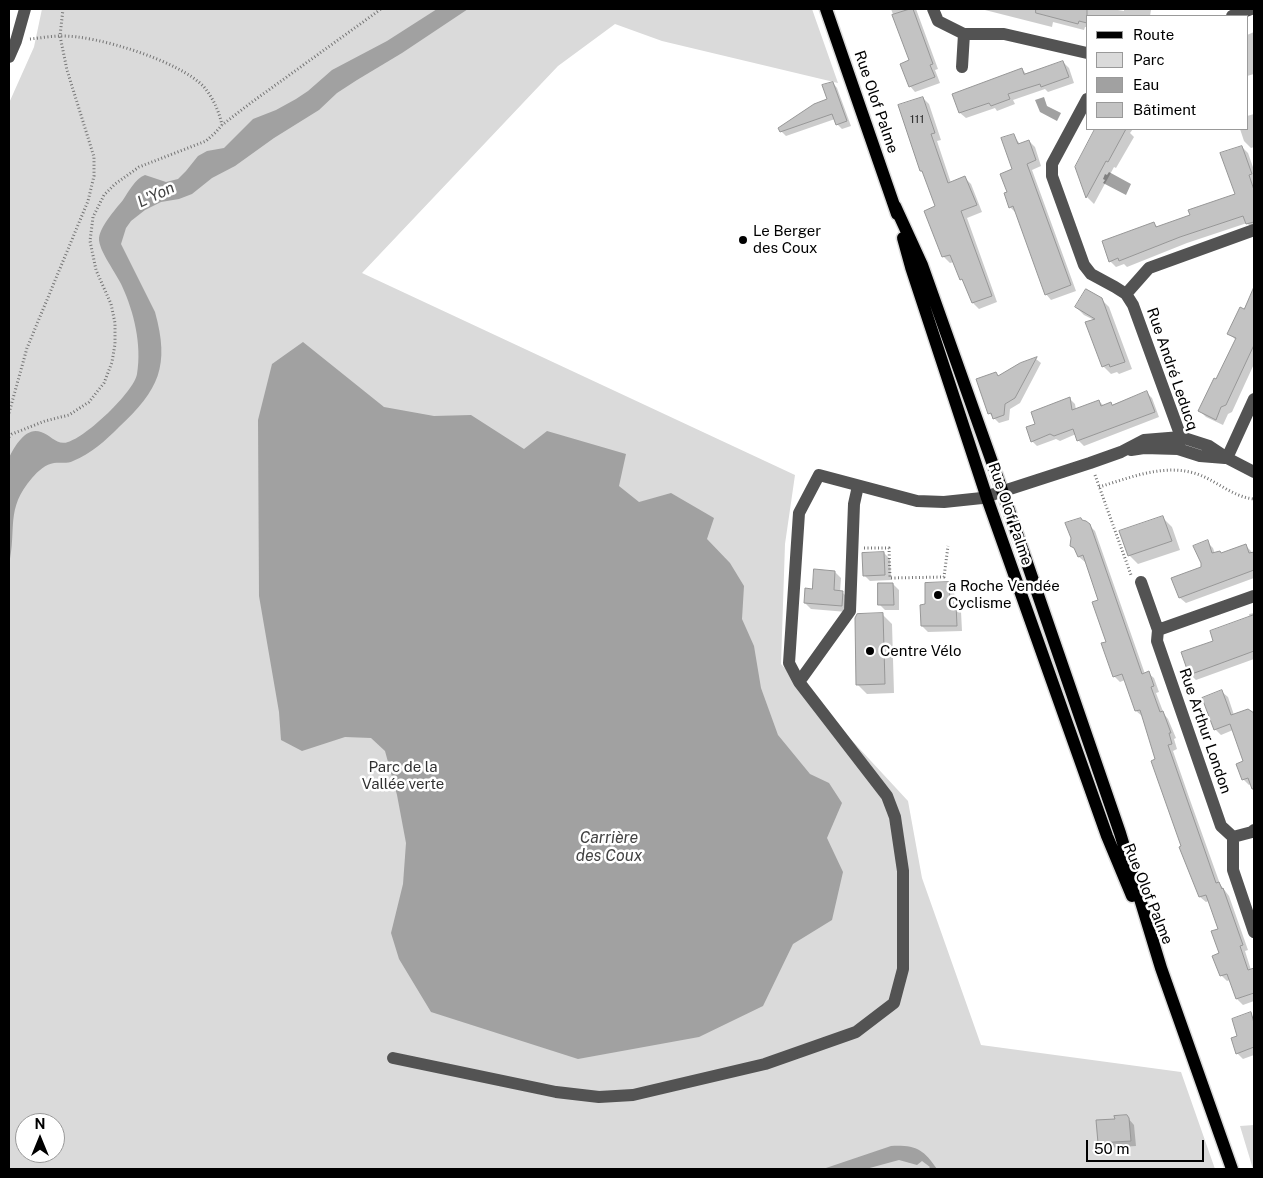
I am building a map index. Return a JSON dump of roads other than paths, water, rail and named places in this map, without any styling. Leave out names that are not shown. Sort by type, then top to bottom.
[{"type":"main road","name":"Rue Olof Palme","points":[[826,9],[895,206],[911,267],[987,498],[1107,836],[1161,968]]},
{"type":"main road","name":"Rue Olof Palme","points":[[895,206],[922,265],[1003,493],[1120,833],[1161,968],[1232,1169]]},
{"type":"street","points":[[9,57],[16,41],[25,9]]},
{"type":"street","points":[[933,9],[938,21],[964,34],[1004,34],[1086,53]]},
{"type":"street","points":[[1235,15],[1251,9]]},
{"type":"street","points":[[962,67],[964,34]]},
{"type":"street","points":[[1086,101],[1052,164],[1052,176],[1084,265],[1091,274],[1126,294],[1150,268],[1254,230]]},
{"type":"street","name":"Rue André Leducq","points":[[1126,294],[1133,305],[1180,443]]},
{"type":"street","points":[[1227,458],[1254,399]]},
{"type":"street","points":[[393,1058],[556,1092],[599,1097],[633,1095],[765,1064],[856,1032],[894,1003],[903,969],[902,871],[895,817],[887,796],[799,682],[789,663],[799,513],[819,475],[917,501],[944,502],[987,498],[1121,452],[1144,440],[1209,446],[1254,472]]},
{"type":"street","points":[[799,682],[850,611],[854,504],[858,486]]},
{"type":"street","name":"Rue Arthur London","points":[[1141,582],[1158,630],[1157,641],[1221,826],[1233,837]]},
{"type":"street","points":[[1158,630],[1254,596]]},
{"type":"street","points":[[1254,830],[1233,837],[1233,870],[1254,932]]},
{"type":"water","name":"L'Yon","points":[[437,9],[468,9],[337,93],[319,110],[274,138],[235,166],[212,178],[192,194],[179,199],[161,202],[145,210],[131,221],[126,228],[121,244],[155,312],[161,348],[158,376],[152,389],[133,414],[98,446],[86,455],[71,462],[48,465],[39,470],[32,478],[18,500],[15,510],[9,564],[9,458],[17,443],[30,432],[36,431],[45,433],[61,443],[76,438],[97,423],[119,402],[134,382],[137,374],[138,340],[130,307],[122,286],[99,243],[100,233],[105,223],[132,186],[145,175],[166,182],[178,179],[198,156],[207,151],[224,148],[253,119],[276,110],[296,99],[332,70],[387,41]]},
{"type":"water","points":[[1044,97],[1047,106],[1061,113],[1057,121],[1040,112],[1035,100]]},
{"type":"water","points":[[1109,172],[1131,184],[1126,195],[1103,183],[1105,174],[1107,175]]},
{"type":"water","name":"Carrière des Coux","points":[[303,342],[384,407],[434,416],[471,415],[524,449],[547,431],[626,454],[619,486],[639,502],[671,493],[714,518],[707,539],[730,563],[744,586],[742,619],[754,646],[761,688],[778,735],[810,774],[829,783],[842,803],[827,838],[843,872],[832,920],[793,944],[763,1006],[699,1037],[578,1059],[431,1012],[399,959],[391,933],[403,884],[406,843],[397,795],[385,751],[371,738],[345,737],[302,751],[281,740],[279,712],[259,596],[258,420],[272,364]]},
{"type":"water","points":[[891,1146],[907,1146],[918,1150],[937,1169],[928,1169],[930,1167],[922,1161],[917,1165],[899,1160],[866,1169],[823,1169]]},
{"type":"place","name":"Le Berger des Coux","points":[[743,240]]},
{"type":"place","name":"a Roche Vendée Cyclisme","points":[[938,595]]},
{"type":"place","name":"Centre Vélo","points":[[870,651]]},
{"type":"park label","name":"Parc de la Vallée verte","points":[[403,776]]}]
